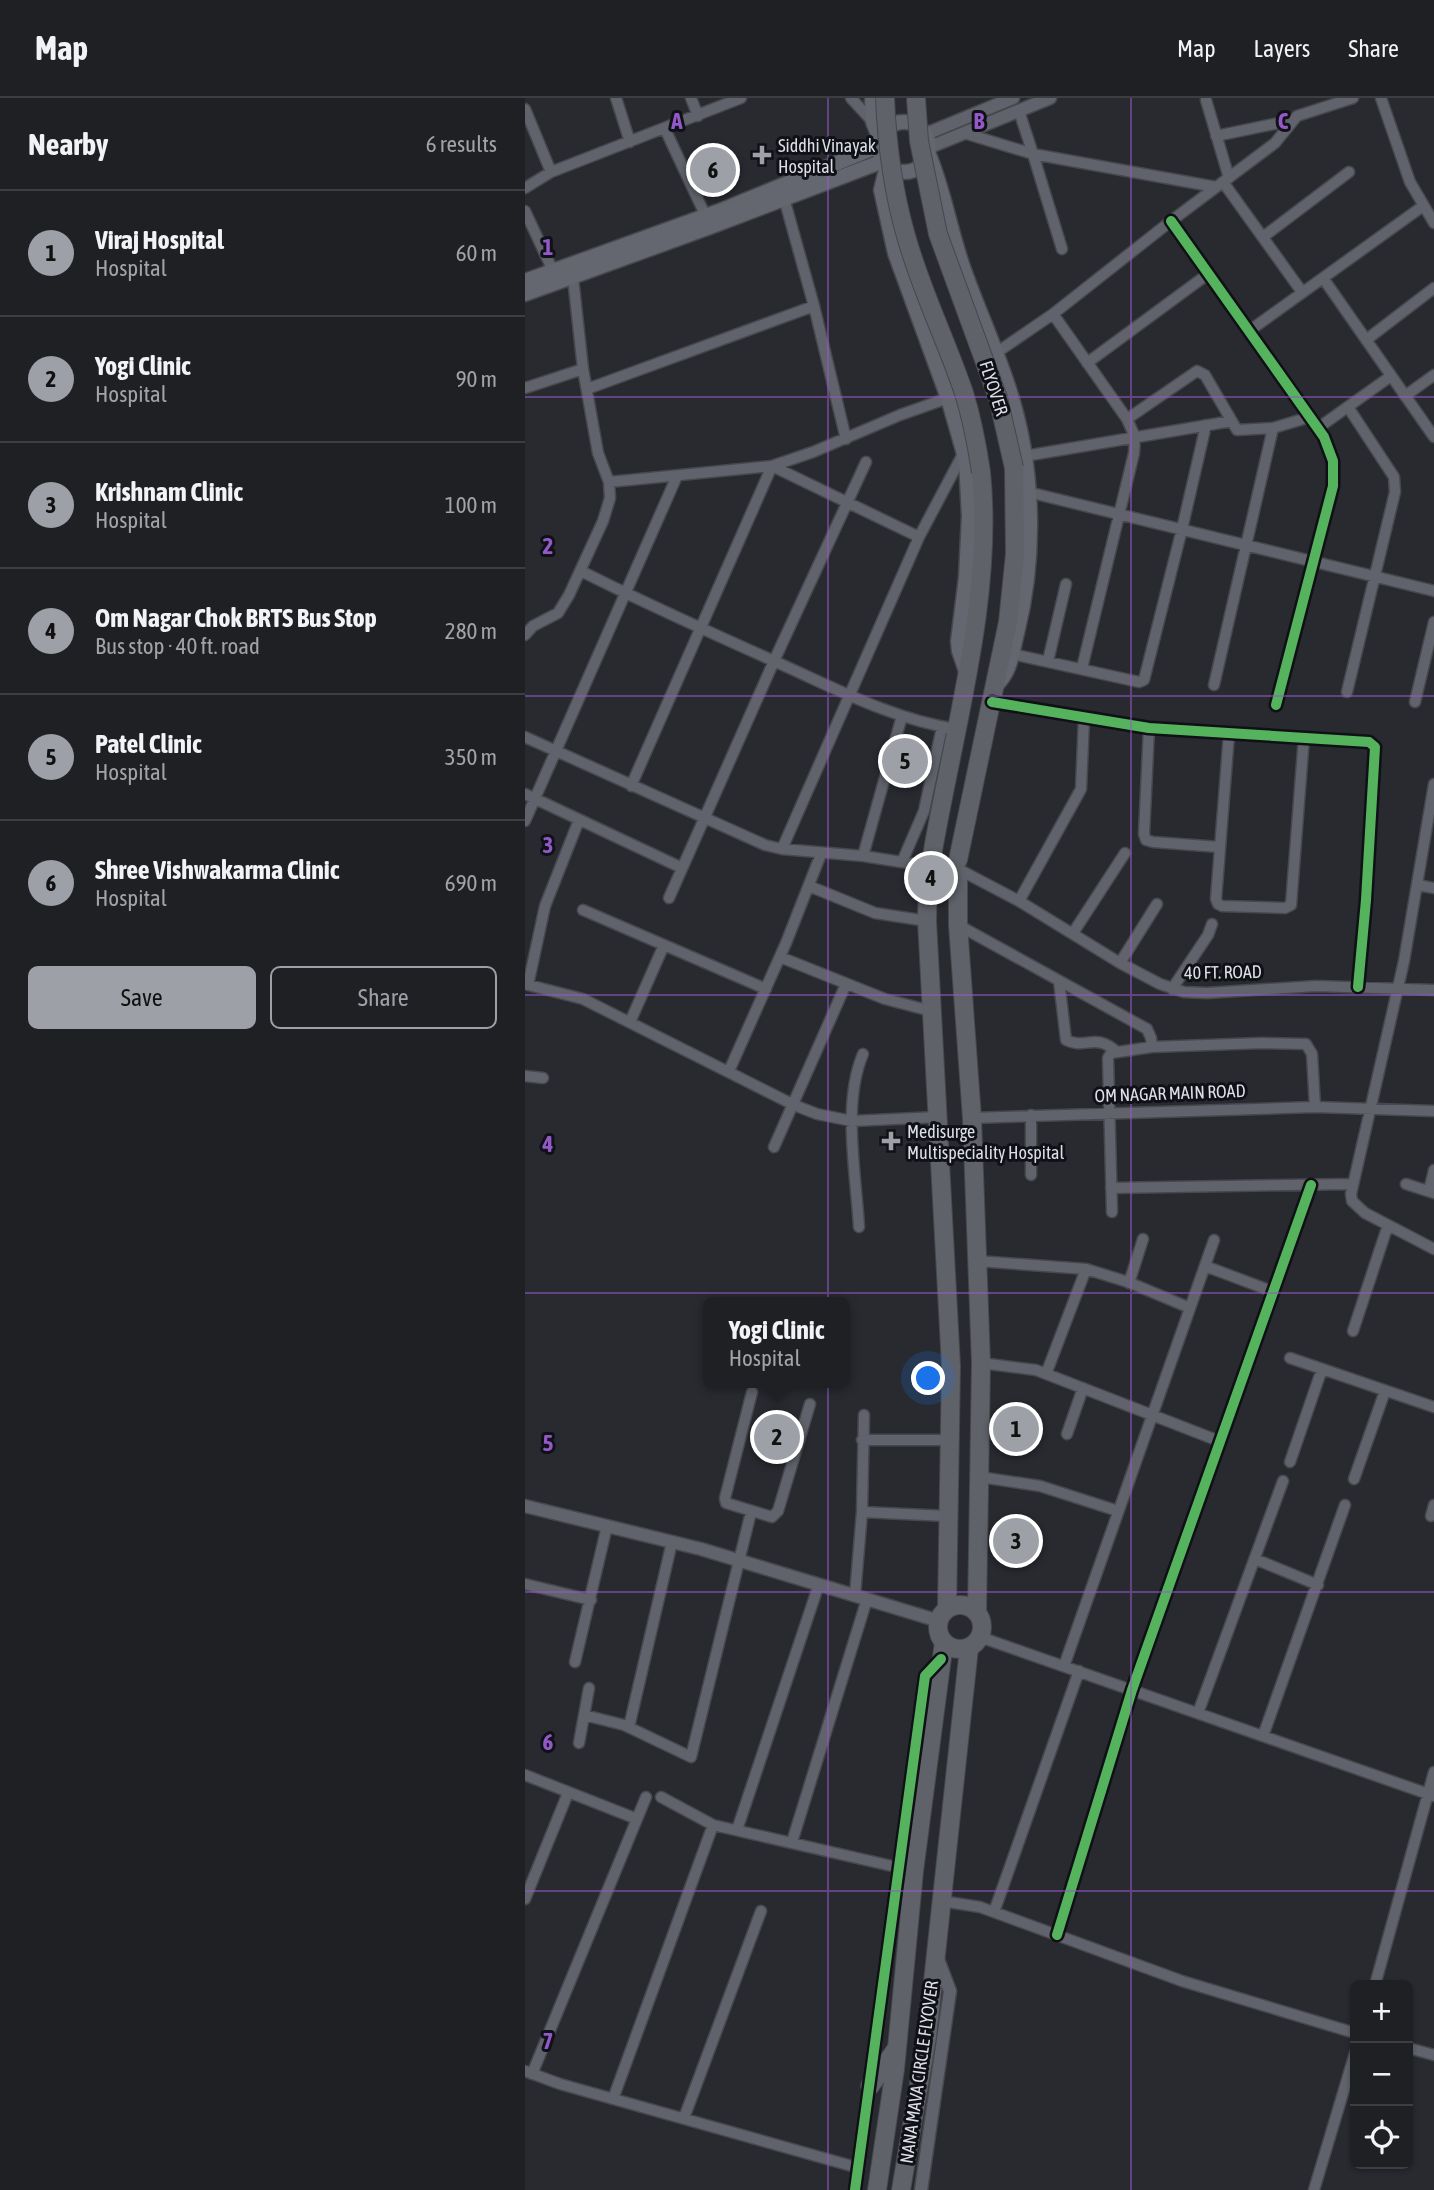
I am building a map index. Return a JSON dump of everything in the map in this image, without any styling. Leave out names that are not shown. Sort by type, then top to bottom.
[{"type":"highway","name":"FLYOVER","points":[[885,98],[890,159],[905,236],[964,393],[981,472],[983,550],[977,615],[966,671],[949,728],[929,865],[927,921],[951,1366],[943,1614]]},
{"type":"highway","name":"FLYOVER","points":[[916,98],[919,141],[938,234],[999,398],[1019,462],[1015,554],[1008,622],[959,869],[958,925],[972,1118],[981,1363],[977,1612]]},
{"type":"highway","points":[[937,852],[949,852],[959,869],[954,881],[941,884],[935,882],[929,865],[937,852]]},
{"type":"highway","points":[[959,1603],[973,1608],[981,1620],[975,1643],[960,1650],[942,1651],[938,1633],[943,1614],[959,1603]]},
{"type":"highway","name":"NANA MAVA CIRCLE FLYOVER","points":[[901,2190],[927,2037],[941,1900],[975,1643]]},
{"type":"highway","name":"NANA MAVA CIRCLE FLYOVER","points":[[877,2190],[897,2048],[907,1869],[942,1651]]},
{"type":"highway","points":[[870,2085],[897,2048]]},
{"type":"main road","points":[[871,98],[873,122],[885,163],[881,190],[895,254],[948,398],[964,452],[969,516],[966,577],[958,641],[966,671]]},
{"type":"main road","points":[[924,98],[927,142],[962,264],[1016,412],[1019,462],[1028,492],[1028,553],[1024,600],[1006,673],[993,694]]},
{"type":"main road","points":[[782,193],[879,143],[884,132],[896,123],[912,123],[927,142]]},
{"type":"main road","points":[[885,163],[895,171],[911,172],[919,168],[927,142]]},
{"type":"main road","points":[[525,294],[556,277],[782,193],[885,163]]},
{"type":"main road","points":[[525,281],[573,278],[708,221]]},
{"type":"street","points":[[616,98],[630,142]]},
{"type":"street","points":[[691,98],[698,116]]},
{"type":"street","points":[[525,188],[551,172],[741,98]]},
{"type":"street","points":[[851,98],[873,122]]},
{"type":"street","points":[[927,142],[1013,98]]},
{"type":"street","points":[[927,142],[964,133],[1050,98]]},
{"type":"street","points":[[1216,135],[1293,120],[1304,113],[1353,98]]},
{"type":"street","points":[[1381,98],[1410,182],[1434,223]]},
{"type":"street","points":[[1206,100],[1216,135],[1223,182],[1302,292]]},
{"type":"street","points":[[525,109],[551,172]]},
{"type":"street","points":[[1019,111],[1062,249]]},
{"type":"street","points":[[996,353],[1053,314],[1282,136],[1293,120]]},
{"type":"street","points":[[665,129],[708,221]]},
{"type":"street","points":[[964,133],[1033,155],[1223,182]]},
{"type":"street","points":[[1263,237],[1349,172]]},
{"type":"street","points":[[782,193],[814,306],[846,439]]},
{"type":"street","points":[[1249,331],[1423,206]]},
{"type":"street","points":[[525,211],[556,277]]},
{"type":"street","points":[[1171,221],[1318,428],[1330,449],[1334,473],[1276,705]]},
{"type":"street","points":[[1087,363],[1208,274]]},
{"type":"street","points":[[525,635],[533,626],[558,613],[581,570],[607,509],[609,482],[598,453],[583,369],[573,278]]},
{"type":"street","points":[[1323,278],[1434,437]]},
{"type":"street","points":[[1366,340],[1434,288]]},
{"type":"street","points":[[587,389],[814,306]]},
{"type":"street","points":[[1053,314],[1126,419],[1135,437],[1134,453],[1082,668]]},
{"type":"street","points":[[525,388],[583,369]]},
{"type":"street","points":[[1126,419],[1197,372],[1205,375],[1237,430],[1273,428],[1310,417]]},
{"type":"street","points":[[1405,396],[1434,375]]},
{"type":"street","points":[[1318,428],[1391,376]]},
{"type":"street","points":[[609,482],[772,466],[948,398]]},
{"type":"street","points":[[1347,692],[1393,505],[1394,477],[1348,407]]},
{"type":"street","points":[[1019,462],[1135,437],[1232,421]]},
{"type":"street","points":[[1012,654],[1139,682],[1143,680],[1206,425]]},
{"type":"street","points":[[1214,685],[1273,428]]},
{"type":"street","points":[[782,849],[919,537],[964,452]]},
{"type":"street","points":[[669,898],[866,462]]},
{"type":"street","points":[[772,466],[919,537]]},
{"type":"street","points":[[631,786],[772,466]]},
{"type":"street","points":[[525,821],[530,797],[557,752],[677,476]]},
{"type":"street","points":[[1028,492],[1434,591]]},
{"type":"street","points":[[581,570],[700,629],[850,695],[902,716],[949,728],[924,811],[902,862]]},
{"type":"street","points":[[1048,661],[1066,584]]},
{"type":"street","points":[[1415,702],[1434,622]]},
{"type":"street","points":[[993,694],[1084,718],[1149,728],[1304,737],[1369,743],[1375,747],[1359,986]]},
{"type":"street","points":[[863,856],[902,716]]},
{"type":"street","points":[[1019,901],[1081,789],[1084,718]]},
{"type":"street","points":[[1149,728],[1144,834],[1146,840],[1219,847]]},
{"type":"street","points":[[1229,734],[1219,847],[1218,904],[1285,908],[1291,905],[1304,737]]},
{"type":"street","points":[[525,737],[739,834],[782,849],[929,865]]},
{"type":"street","points":[[1434,783],[1431,822],[1397,990],[1352,1184],[1352,1201],[1357,1208],[1434,1249]]},
{"type":"street","points":[[530,797],[683,868]]},
{"type":"street","points":[[579,820],[545,906],[527,984],[583,999],[817,1114],[852,1121],[939,1117]]},
{"type":"street","points":[[1073,933],[1125,853]]},
{"type":"street","points":[[729,1071],[780,957],[821,854]]},
{"type":"street","name":"40 FT. ROAD","points":[[959,869],[1019,901],[1120,963],[1172,989],[1194,994],[1288,986],[1434,990]]},
{"type":"street","points":[[1418,885],[1434,888]]},
{"type":"street","points":[[809,886],[875,913],[927,921]]},
{"type":"street","points":[[1120,963],[1157,904]]},
{"type":"street","points":[[583,910],[766,989]]},
{"type":"street","points":[[1172,989],[1209,935],[1212,924]]},
{"type":"street","points":[[958,925],[1146,1028],[1152,1048]]},
{"type":"street","points":[[630,1022],[664,944]]},
{"type":"street","points":[[780,957],[884,999],[931,1011]]},
{"type":"street","points":[[1059,981],[1066,1040],[1102,1041],[1117,1052]]},
{"type":"street","points":[[774,1147],[846,984]]},
{"type":"street","points":[[1112,1212],[1108,1058],[1111,1053],[1152,1048],[1262,1043],[1306,1044],[1312,1054],[1315,1107]]},
{"type":"street","points":[[859,1227],[852,1089],[863,1054]]},
{"type":"street","points":[[525,1076],[543,1078]]},
{"type":"street","name":"OM NAGAR MAIN ROAD","points":[[972,1118],[1315,1107],[1369,1109]]},
{"type":"street","points":[[1369,1109],[1434,1111]]},
{"type":"street","points":[[1031,1115],[1031,1175]]},
{"type":"street","points":[[1406,1184],[1431,1192],[1434,1171]]},
{"type":"street","points":[[1111,1188],[1352,1184]]},
{"type":"street","points":[[1056,1935],[1132,1690],[1311,1185]]},
{"type":"street","points":[[1353,1331],[1388,1225]]},
{"type":"street","points":[[1129,1283],[1143,1239]]},
{"type":"street","points":[[1064,1666],[1214,1240]]},
{"type":"street","points":[[978,1261],[1086,1269],[1190,1308]]},
{"type":"street","points":[[1205,1266],[1274,1292]]},
{"type":"street","points":[[1046,1374],[1086,1269]]},
{"type":"street","points":[[1290,1358],[1434,1407]]},
{"type":"street","points":[[981,1363],[1020,1367],[1046,1374],[1219,1441]]},
{"type":"street","points":[[1290,1462],[1322,1369]]},
{"type":"street","points":[[1067,1434],[1083,1388]]},
{"type":"street","points":[[1354,1479],[1385,1391]]},
{"type":"street","points":[[751,1392],[725,1498],[730,1506],[772,1517],[778,1511],[810,1404]]},
{"type":"street","points":[[792,1842],[861,1597],[864,1415]]},
{"type":"street","points":[[862,1440],[950,1440]]},
{"type":"street","points":[[980,1477],[1040,1486],[1118,1511]]},
{"type":"street","points":[[1198,1713],[1283,1481]]},
{"type":"street","points":[[1263,1737],[1345,1505]]},
{"type":"street","points":[[525,1506],[739,1560],[861,1597],[943,1614]]},
{"type":"street","points":[[584,1715],[629,1727],[691,1757],[751,1512]]},
{"type":"street","points":[[862,1512],[947,1516]]},
{"type":"street","points":[[575,1662],[607,1526]]},
{"type":"street","points":[[629,1727],[672,1542]]},
{"type":"street","points":[[1255,1559],[1318,1585]]},
{"type":"street","points":[[525,1584],[591,1600]]},
{"type":"street","points":[[737,1830],[818,1584]]},
{"type":"street","points":[[975,1643],[1079,1671],[1430,1795]]},
{"type":"street","points":[[994,1912],[1079,1671]]},
{"type":"street","points":[[579,1743],[589,1688]]},
{"type":"street","points":[[1376,1980],[1430,1795],[1434,1772]]},
{"type":"street","points":[[525,1775],[638,1819]]},
{"type":"street","points":[[525,1899],[568,1793]]},
{"type":"street","points":[[646,1797],[528,2072],[859,2168]]},
{"type":"street","points":[[661,1797],[713,1825],[907,1869],[855,2190]]},
{"type":"street","points":[[613,2098],[713,1825]]},
{"type":"street","points":[[941,1900],[994,1912],[1182,1981],[1350,2031]]},
{"type":"street","points":[[684,2118],[761,1911]]},
{"type":"street","points":[[925,2189],[950,1991],[936,1953]]},
{"type":"street","points":[[1413,2049],[1434,2055]]},
{"type":"street","points":[[1314,2190],[1350,2070]]},
{"type":"cycle path","points":[[1171,221],[1324,437],[1333,461],[1333,486],[1276,705]]},
{"type":"cycle path","points":[[992,702],[1149,728],[1369,742],[1375,747],[1358,987]]},
{"type":"cycle path","points":[[1057,1935],[1132,1690],[1311,1185]]},
{"type":"cycle path","points":[[855,2190],[925,1676],[941,1659]]},
{"type":"place","name":"Siddhi Vinayak Hospital","points":[[762,155]]},
{"type":"place","name":"Shree Vishwakarma Clinic","points":[[713,170]]},
{"type":"place","name":"Patel Clinic","points":[[905,761]]},
{"type":"place","name":"Om Nagar Chok BRTS Bus Stop","points":[[931,878]]},
{"type":"place","name":"Medisurge Multispeciality Hospital","points":[[891,1141]]},
{"type":"place","name":"Viraj Hospital","points":[[1016,1429]]},
{"type":"place","name":"Yogi Clinic","points":[[777,1437]]},
{"type":"place","name":"Krishnam Clinic","points":[[1016,1541]]}]
